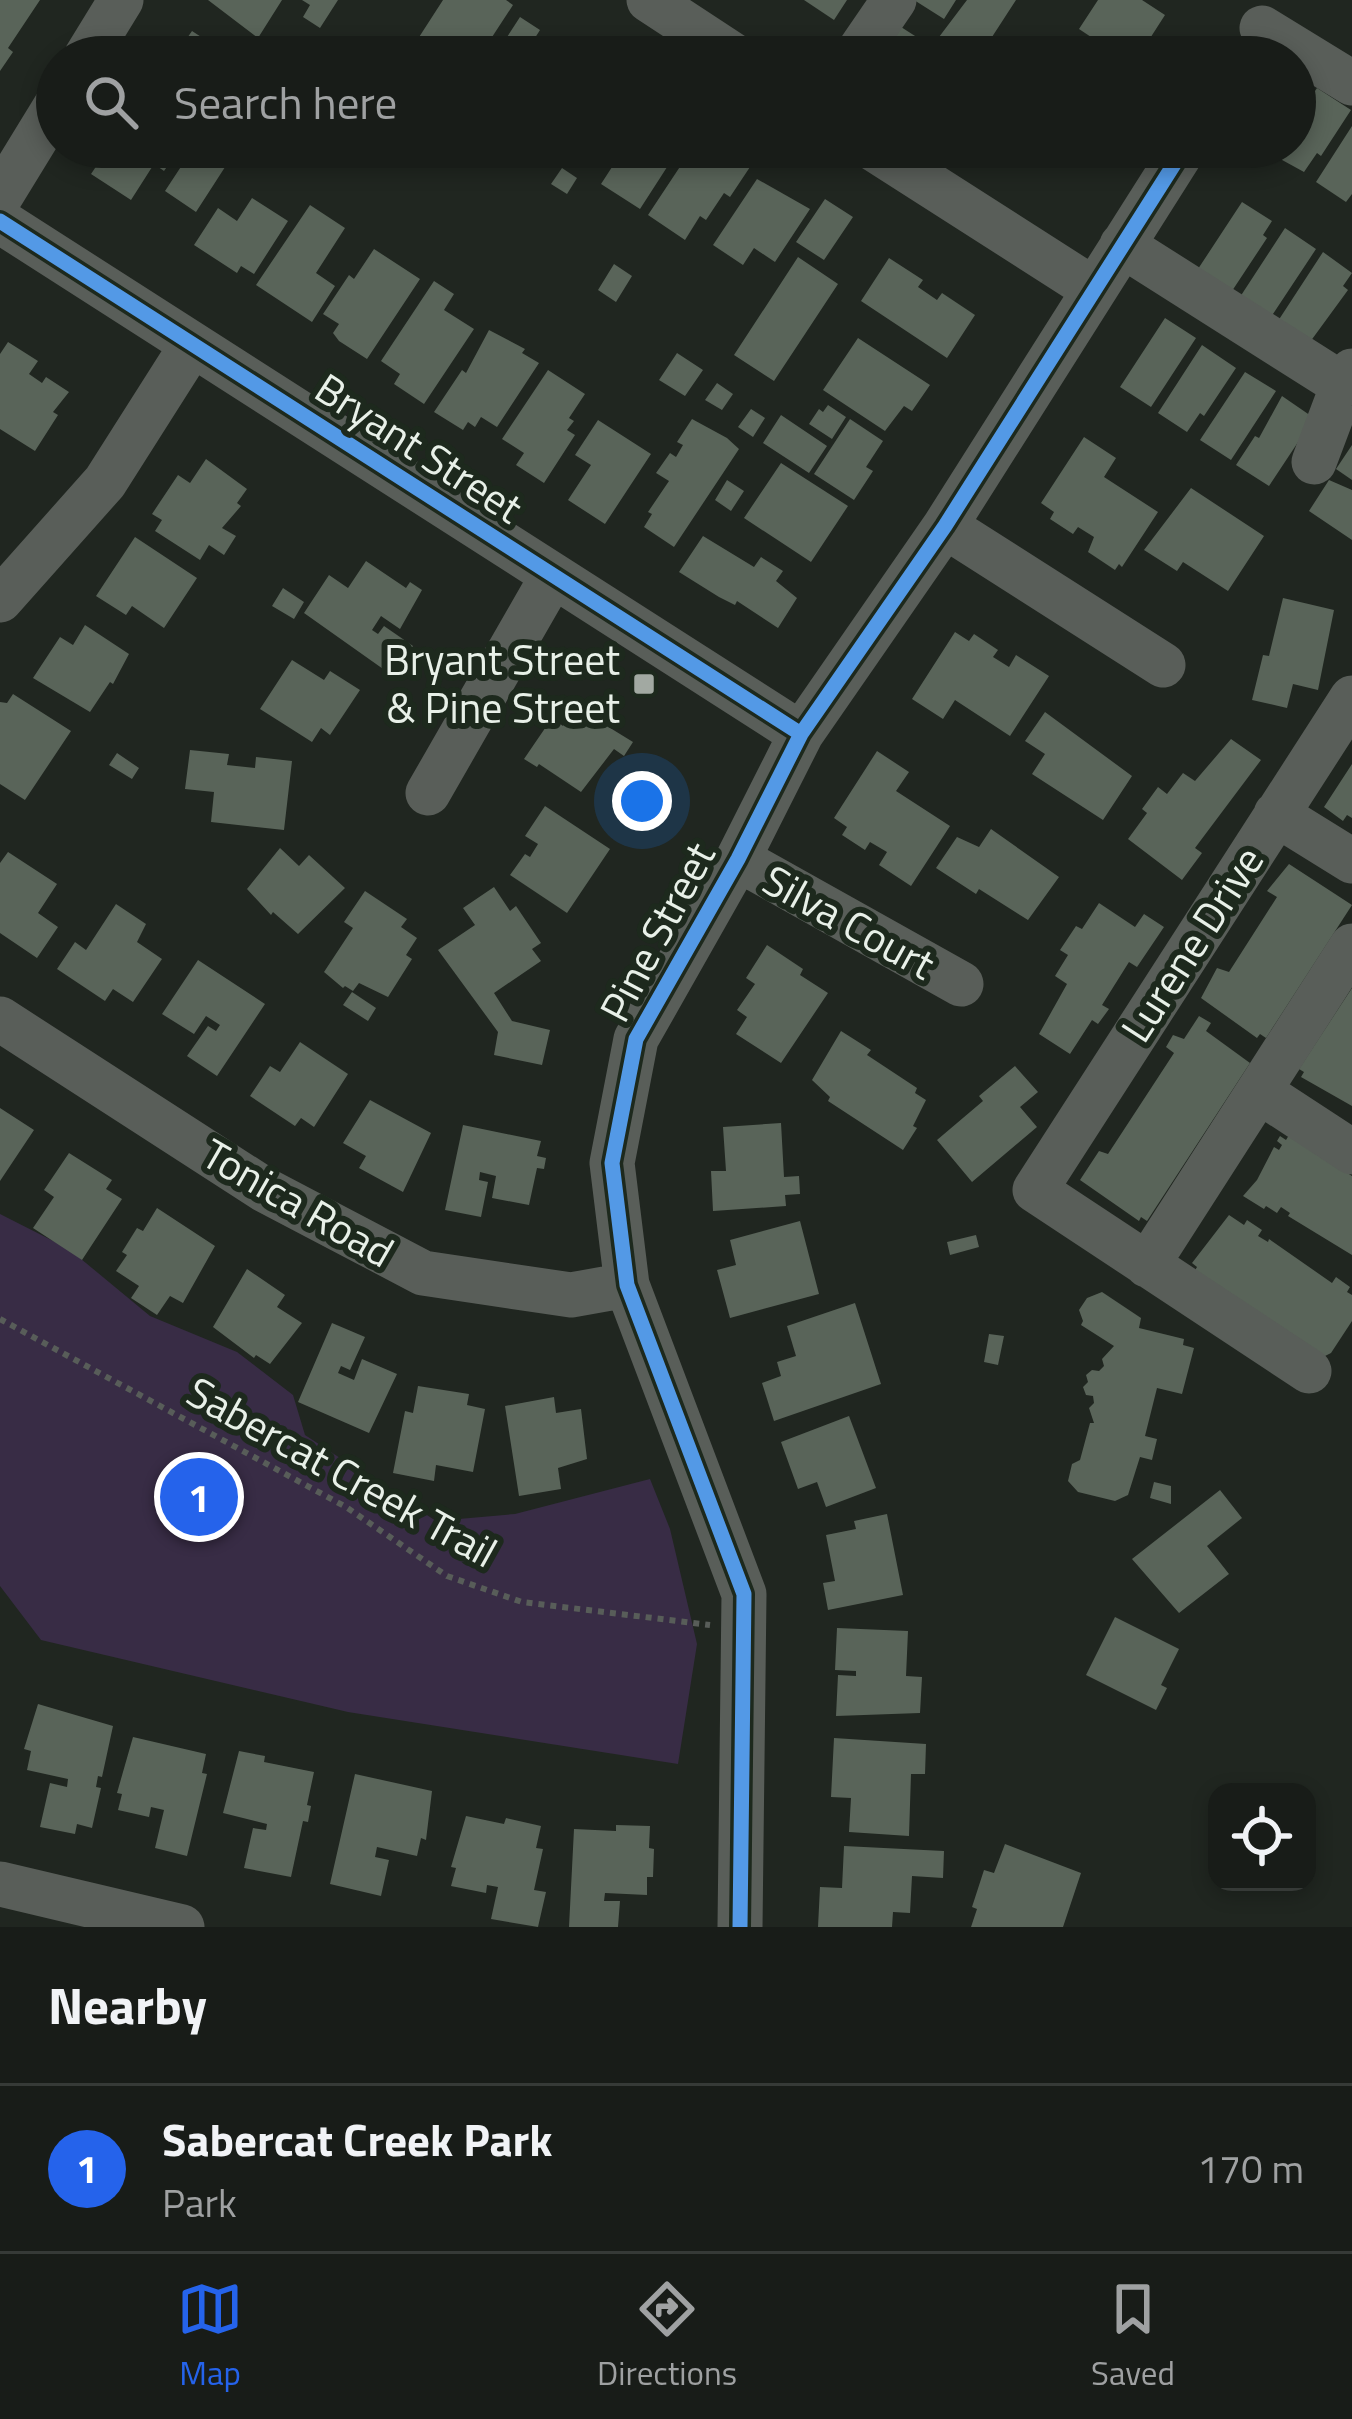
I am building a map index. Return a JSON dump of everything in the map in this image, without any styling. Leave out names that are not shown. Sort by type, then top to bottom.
[{"type":"street","points":[[99,36],[121,0]]},
{"type":"street","points":[[869,36],[894,0]]},
{"type":"street","points":[[657,2],[706,36]]},
{"type":"street","points":[[1316,61],[1352,83]]},
{"type":"street","points":[[0,197],[36,138]]},
{"type":"street","points":[[904,168],[1093,290]]},
{"type":"street","name":"Pine Street","points":[[740,1927],[744,1594],[627,1286],[612,1163],[636,1039],[738,860],[801,734],[945,526],[1172,168]]},
{"type":"street","name":"Bryant Street","points":[[0,221],[801,734]]},
{"type":"street","points":[[1122,245],[1347,378],[1314,462]]},
{"type":"street","points":[[0,600],[105,482],[192,345]]},
{"type":"street","points":[[945,526],[1163,665]]},
{"type":"street","points":[[428,793],[552,577]]},
{"type":"street","name":"Lurene Drive","points":[[1148,1264],[1035,1190],[1351,701]]},
{"type":"street","points":[[1276,814],[1352,861]]},
{"type":"street","name":"Silva Court","points":[[738,860],[961,984]]},
{"type":"street","points":[[1309,1371],[1148,1264],[1352,946]]},
{"type":"street","name":"Tonica Road","points":[[0,1019],[265,1190],[423,1273],[571,1295],[627,1286]]},
{"type":"street","points":[[1259,1090],[1352,1151]]},
{"type":"street","points":[[0,1884],[182,1927]]},
{"type":"shaded area","points":[[0,1214],[69,1249],[150,1316],[237,1352],[293,1395],[305,1435],[436,1521],[515,1514],[650,1479],[670,1529],[697,1644],[678,1764],[348,1712],[41,1640],[0,1586]]},
{"type":"building","points":[[0,0],[40,0],[8,48],[13,52],[0,71]]},
{"type":"building","points":[[208,0],[282,0],[255,36]]},
{"type":"building","points":[[302,0],[338,0],[320,28],[303,17],[310,5]]},
{"type":"building","points":[[443,0],[506,0],[513,5],[493,36],[420,36]]},
{"type":"building","points":[[804,0],[847,0],[834,20]]},
{"type":"building","points":[[914,0],[956,0],[944,19]]},
{"type":"building","points":[[967,0],[1016,0],[993,36],[940,36]]},
{"type":"building","points":[[1098,0],[1142,0],[1165,15],[1152,36],[1090,36],[1079,29]]},
{"type":"building","points":[[520,17],[540,30],[536,36],[508,36]]},
{"type":"building","points":[[901,27],[915,36],[895,36]]},
{"type":"building","points":[[1316,90],[1351,110],[1321,156],[1316,154]]},
{"type":"building","points":[[1352,126],[1352,194],[1346,202],[1316,182]]},
{"type":"building","points":[[95,168],[151,168],[131,200],[91,174]]},
{"type":"building","points":[[180,168],[224,168],[196,212],[165,191]]},
{"type":"building","points":[[562,168],[577,178],[567,194],[551,184]]},
{"type":"building","points":[[611,168],[666,168],[640,209],[601,184]]},
{"type":"building","points":[[679,168],[749,168],[730,197],[724,193],[706,220],[700,216],[685,240],[648,215]]},
{"type":"building","points":[[757,179],[810,209],[775,262],[754,248],[743,265],[713,245]]},
{"type":"building","points":[[252,198],[288,221],[254,274],[241,266],[237,273],[194,245],[218,208],[237,221]]},
{"type":"building","points":[[825,199],[853,217],[824,260],[796,242]]},
{"type":"building","points":[[1242,202],[1272,221],[1263,235],[1267,238],[1232,291],[1198,269]]},
{"type":"building","points":[[310,205],[345,228],[316,273],[335,286],[312,322],[256,285]]},
{"type":"building","points":[[1285,228],[1316,249],[1271,317],[1240,297]]},
{"type":"building","points":[[374,249],[420,279],[367,359],[339,341],[333,333],[339,324],[323,314],[349,275],[354,279]]},
{"type":"building","points":[[1323,252],[1352,273],[1343,286],[1348,290],[1310,342],[1278,321]]},
{"type":"building","points":[[798,257],[838,284],[774,381],[734,355]]},
{"type":"building","points":[[889,258],[923,280],[918,287],[937,300],[942,293],[975,315],[947,358],[861,301]]},
{"type":"building","points":[[614,264],[632,276],[616,302],[598,290]]},
{"type":"building","points":[[434,281],[454,294],[444,310],[474,329],[424,404],[394,384],[400,374],[381,361]]},
{"type":"building","points":[[1165,318],[1196,338],[1151,407],[1120,387]]},
{"type":"building","points":[[489,330],[525,349],[522,353],[539,363],[497,427],[481,417],[475,427],[468,422],[463,430],[434,412],[462,370],[466,373]]},
{"type":"building","points":[[858,338],[930,385],[912,411],[904,406],[885,431],[823,390]]},
{"type":"building","points":[[8,342],[38,361],[29,374],[42,383],[46,377],[69,392],[53,412],[58,415],[35,451],[0,429],[0,354]]},
{"type":"building","points":[[1202,345],[1236,368],[1204,416],[1200,413],[1187,432],[1158,413]]},
{"type":"building","points":[[677,353],[703,370],[685,396],[659,380]]},
{"type":"building","points":[[548,370],[585,394],[569,418],[574,421],[567,430],[575,435],[544,483],[516,465],[524,453],[502,439]]},
{"type":"building","points":[[1245,372],[1276,391],[1231,460],[1200,440]]},
{"type":"building","points":[[717,383],[733,394],[722,410],[705,400]]},
{"type":"building","points":[[1282,396],[1314,418],[1269,486],[1236,465],[1255,436],[1259,438]]},
{"type":"building","points":[[828,405],[846,417],[832,439],[809,424]]},
{"type":"building","points":[[751,409],[765,418],[753,437],[738,427]]},
{"type":"building","points":[[781,415],[827,446],[809,473],[763,443]]},
{"type":"building","points":[[692,419],[739,449],[674,547],[644,527],[652,514],[648,512],[669,481],[656,473],[670,453],[676,457],[683,445],[677,442]]},
{"type":"building","points":[[850,419],[883,441],[866,467],[873,471],[854,500],[814,474]]},
{"type":"building","points":[[598,420],[651,454],[605,524],[568,500],[591,465],[575,455]]},
{"type":"building","points":[[1084,437],[1116,458],[1104,477],[1158,512],[1122,567],[1119,564],[1115,570],[1088,552],[1094,537],[1078,527],[1073,534],[1050,519],[1054,512],[1041,503]]},
{"type":"building","points":[[1352,445],[1352,480],[1336,469]]},
{"type":"building","points":[[206,459],[247,489],[237,503],[241,506],[222,528],[236,536],[224,555],[209,545],[200,560],[155,531],[162,520],[152,514],[178,475],[190,483]]},
{"type":"building","points":[[781,463],[848,506],[811,562],[744,518]]},
{"type":"building","points":[[727,480],[744,491],[731,511],[715,500]]},
{"type":"building","points":[[1329,480],[1352,490],[1352,540],[1309,511]]},
{"type":"building","points":[[1191,488],[1264,536],[1228,591],[1183,562],[1177,571],[1144,550]]},
{"type":"building","points":[[703,536],[754,567],[761,557],[783,571],[776,581],[797,598],[778,628],[679,572]]},
{"type":"building","points":[[135,537],[197,578],[164,628],[132,606],[126,615],[96,596]]},
{"type":"building","points":[[366,561],[406,588],[410,582],[422,590],[400,629],[381,616],[372,630],[378,634],[384,626],[413,646],[393,676],[304,613],[329,575],[348,588]]},
{"type":"building","points":[[283,588],[304,602],[294,619],[272,606]]},
{"type":"building","points":[[1283,598],[1334,610],[1318,690],[1293,684],[1287,708],[1252,700]]},
{"type":"building","points":[[85,625],[129,654],[90,712],[33,678],[60,637],[73,645]]},
{"type":"building","points":[[955,632],[969,641],[974,634],[998,650],[993,657],[1009,667],[1016,655],[1049,676],[1010,736],[955,700],[943,719],[912,699]]},
{"type":"building","points":[[292,660],[324,680],[330,671],[360,690],[330,735],[321,728],[312,742],[260,709]]},
{"type":"building","points":[[13,694],[71,731],[25,800],[0,784],[0,702],[7,703]]},
{"type":"building","points":[[576,707],[633,742],[624,756],[614,749],[581,792],[524,759],[552,718],[563,726]]},
{"type":"building","points":[[1045,712],[1132,776],[1103,820],[1032,774],[1045,754],[1025,741]]},
{"type":"building","points":[[1231,739],[1261,760],[1195,848],[1202,853],[1182,880],[1128,839],[1158,787],[1167,794],[1183,773],[1195,781]]},
{"type":"building","points":[[190,750],[229,754],[227,765],[255,768],[256,757],[292,761],[284,830],[211,822],[214,792],[185,789]]},
{"type":"building","points":[[877,751],[909,772],[896,791],[950,826],[911,886],[879,865],[887,852],[870,842],[865,850],[842,835],[847,827],[834,818]]},
{"type":"building","points":[[117,753],[139,768],[132,779],[109,765]]},
{"type":"building","points":[[1352,764],[1352,818],[1347,815],[1343,821],[1324,807]]},
{"type":"building","points":[[545,806],[610,849],[567,913],[510,875],[538,844],[525,836]]},
{"type":"building","points":[[991,829],[1059,877],[1028,920],[936,868],[957,837],[979,847]]},
{"type":"building","points":[[280,848],[299,866],[309,855],[345,888],[298,934],[273,912],[271,915],[247,889]]},
{"type":"building","points":[[8,852],[57,884],[38,913],[58,927],[37,958],[0,933],[0,863]]},
{"type":"building","points":[[1289,864],[1352,905],[1266,1038],[1260,1034],[1257,1038],[1201,998],[1217,968],[1229,972],[1277,897],[1267,891]]},
{"type":"building","points":[[494,887],[510,911],[516,906],[541,943],[532,949],[541,961],[494,993],[512,1021],[550,1030],[542,1065],[494,1055],[498,1032],[438,950],[475,925],[463,908]]},
{"type":"building","points":[[365,891],[407,919],[401,927],[417,938],[406,955],[412,959],[388,997],[359,983],[353,991],[343,988],[324,972],[353,928],[344,922]]},
{"type":"building","points":[[1099,903],[1135,927],[1144,914],[1164,927],[1137,967],[1129,962],[1102,1005],[1109,1009],[1098,1024],[1092,1020],[1070,1054],[1039,1034],[1067,984],[1055,976],[1068,955],[1060,950]]},
{"type":"building","points":[[116,904],[146,924],[137,942],[162,959],[133,1002],[113,989],[105,1001],[57,969],[75,942],[86,950]]},
{"type":"building","points":[[767,945],[828,993],[781,1063],[736,1034],[747,1017],[737,1010],[755,984],[746,978]]},
{"type":"building","points":[[198,960],[265,1004],[217,1076],[187,1056],[208,1026],[216,1031],[220,1025],[206,1016],[194,1034],[162,1014]]},
{"type":"building","points":[[1352,988],[1352,1106],[1301,1077],[1304,1072],[1299,1069]]},
{"type":"building","points":[[352,992],[376,1008],[368,1021],[343,1005]]},
{"type":"building","points":[[1199,1016],[1211,1023],[1206,1031],[1250,1063],[1147,1221],[1141,1217],[1139,1221],[1080,1180],[1099,1151],[1108,1154],[1174,1053],[1166,1047],[1173,1035],[1184,1039]]},
{"type":"building","points":[[841,1031],[871,1050],[867,1055],[917,1088],[915,1093],[926,1100],[903,1150],[828,1101],[830,1097],[812,1080]]},
{"type":"building","points":[[300,1042],[348,1074],[314,1127],[301,1118],[295,1126],[250,1096],[270,1066],[280,1072]]},
{"type":"building","points":[[1015,1066],[1038,1092],[1020,1107],[1037,1127],[972,1182],[937,1140]]},
{"type":"building","points":[[370,1100],[431,1133],[403,1192],[359,1168],[366,1156],[343,1143]]},
{"type":"building","points":[[0,1108],[34,1130],[0,1181]]},
{"type":"building","points":[[781,1123],[784,1177],[799,1176],[800,1194],[785,1195],[786,1206],[713,1211],[711,1171],[726,1171],[723,1127]]},
{"type":"building","points":[[463,1125],[541,1141],[537,1156],[546,1158],[544,1169],[537,1168],[529,1205],[492,1198],[496,1176],[480,1172],[479,1180],[488,1182],[481,1217],[445,1210]]},
{"type":"building","points":[[1289,1135],[1352,1176],[1352,1255],[1281,1207],[1277,1213],[1243,1196],[1274,1147],[1279,1150],[1280,1136],[1286,1140]]},
{"type":"building","points":[[69,1153],[112,1180],[106,1189],[122,1199],[82,1260],[33,1228],[54,1197],[44,1190]]},
{"type":"building","points":[[157,1208],[215,1246],[183,1303],[170,1296],[157,1315],[131,1298],[139,1286],[116,1271],[137,1228],[143,1231]]},
{"type":"building","points":[[1229,1215],[1244,1225],[1247,1220],[1262,1230],[1258,1236],[1332,1283],[1336,1277],[1350,1287],[1352,1321],[1331,1353],[1325,1356],[1194,1272],[1197,1267],[1192,1263]]},
{"type":"building","points":[[800,1221],[819,1294],[730,1318],[717,1270],[736,1265],[730,1240]]},
{"type":"building","points":[[976,1235],[979,1247],[950,1255],[947,1242]]},
{"type":"building","points":[[247,1269],[285,1295],[277,1307],[302,1323],[270,1364],[254,1358],[213,1327]]},
{"type":"building","points":[[1102,1292],[1141,1318],[1139,1328],[1184,1339],[1183,1345],[1194,1348],[1182,1394],[1157,1388],[1145,1436],[1157,1439],[1152,1460],[1140,1457],[1128,1495],[1115,1501],[1078,1492],[1068,1481],[1072,1464],[1080,1460],[1090,1423],[1094,1423],[1089,1408],[1093,1396],[1086,1395],[1083,1387],[1088,1382],[1086,1375],[1104,1366],[1102,1359],[1114,1346],[1081,1325],[1079,1310],[1087,1298]]},
{"type":"building","points":[[855,1303],[881,1384],[774,1421],[762,1383],[781,1376],[777,1362],[796,1356],[787,1326]]},
{"type":"building","points":[[332,1323],[365,1337],[350,1370],[341,1366],[338,1373],[354,1380],[362,1359],[397,1374],[369,1433],[298,1402]]},
{"type":"building","points":[[989,1334],[1004,1336],[998,1365],[984,1362]]},
{"type":"building","points":[[418,1386],[469,1394],[467,1405],[485,1409],[473,1472],[436,1465],[434,1481],[393,1473],[405,1411],[413,1413]]},
{"type":"building","points":[[554,1397],[556,1413],[581,1409],[587,1459],[558,1468],[561,1489],[519,1496],[505,1406]]},
{"type":"building","points":[[849,1416],[876,1488],[826,1507],[817,1482],[798,1489],[781,1442]]},
{"type":"building","points":[[1154,1482],[1171,1486],[1171,1504],[1150,1498]]},
{"type":"building","points":[[1220,1490],[1242,1518],[1207,1546],[1229,1574],[1179,1613],[1132,1559]]},
{"type":"building","points":[[887,1514],[903,1595],[828,1610],[823,1583],[835,1581],[826,1535],[856,1529],[854,1521]]},
{"type":"building","points":[[1115,1617],[1179,1649],[1161,1685],[1167,1688],[1156,1710],[1086,1675]]},
{"type":"building","points":[[837,1628],[908,1631],[906,1676],[922,1677],[920,1713],[836,1716],[838,1675],[856,1676],[856,1671],[835,1670]]},
{"type":"building","points":[[38,1704],[113,1726],[102,1777],[98,1776],[96,1787],[101,1788],[92,1828],[77,1824],[75,1834],[40,1827],[50,1783],[67,1787],[68,1779],[27,1770],[31,1751],[24,1749]]},
{"type":"building","points":[[133,1737],[206,1754],[202,1773],[207,1774],[187,1856],[155,1848],[164,1810],[151,1807],[149,1817],[118,1810],[122,1794],[117,1793]]},
{"type":"building","points":[[834,1738],[926,1744],[925,1774],[911,1774],[909,1836],[849,1832],[851,1798],[831,1797]]},
{"type":"building","points":[[239,1751],[265,1756],[264,1762],[314,1772],[308,1822],[303,1821],[291,1877],[244,1868],[253,1828],[266,1830],[267,1824],[223,1813]]},
{"type":"building","points":[[355,1774],[432,1791],[426,1840],[421,1838],[417,1856],[377,1847],[375,1857],[389,1860],[381,1896],[330,1884]]},
{"type":"building","points":[[466,1816],[541,1826],[536,1848],[543,1849],[534,1890],[546,1892],[538,1927],[491,1919],[498,1887],[487,1885],[486,1893],[451,1886],[456,1868],[451,1867]]},
{"type":"building","points":[[616,1825],[650,1826],[653,1877],[647,1877],[647,1895],[605,1893],[604,1901],[620,1901],[618,1927],[569,1927],[574,1829],[616,1831]]},
{"type":"building","points":[[1005,1844],[1081,1873],[1063,1927],[971,1927],[984,1870],[994,1873]]},
{"type":"building","points":[[844,1846],[944,1851],[943,1878],[912,1876],[910,1913],[893,1912],[892,1927],[818,1927],[820,1887],[842,1888]]},
{"type":"cycle path","points":[[740,1927],[744,1594],[627,1285],[612,1163],[636,1039],[738,859],[801,734],[945,526],[1172,168]]},
{"type":"cycle path","points":[[0,221],[801,734]]},
{"type":"place","name":"Bryant Street & Pine Street","points":[[644,684]]},
{"type":"place","name":"Sabercat Creek Park","points":[[199,1497]]}]
